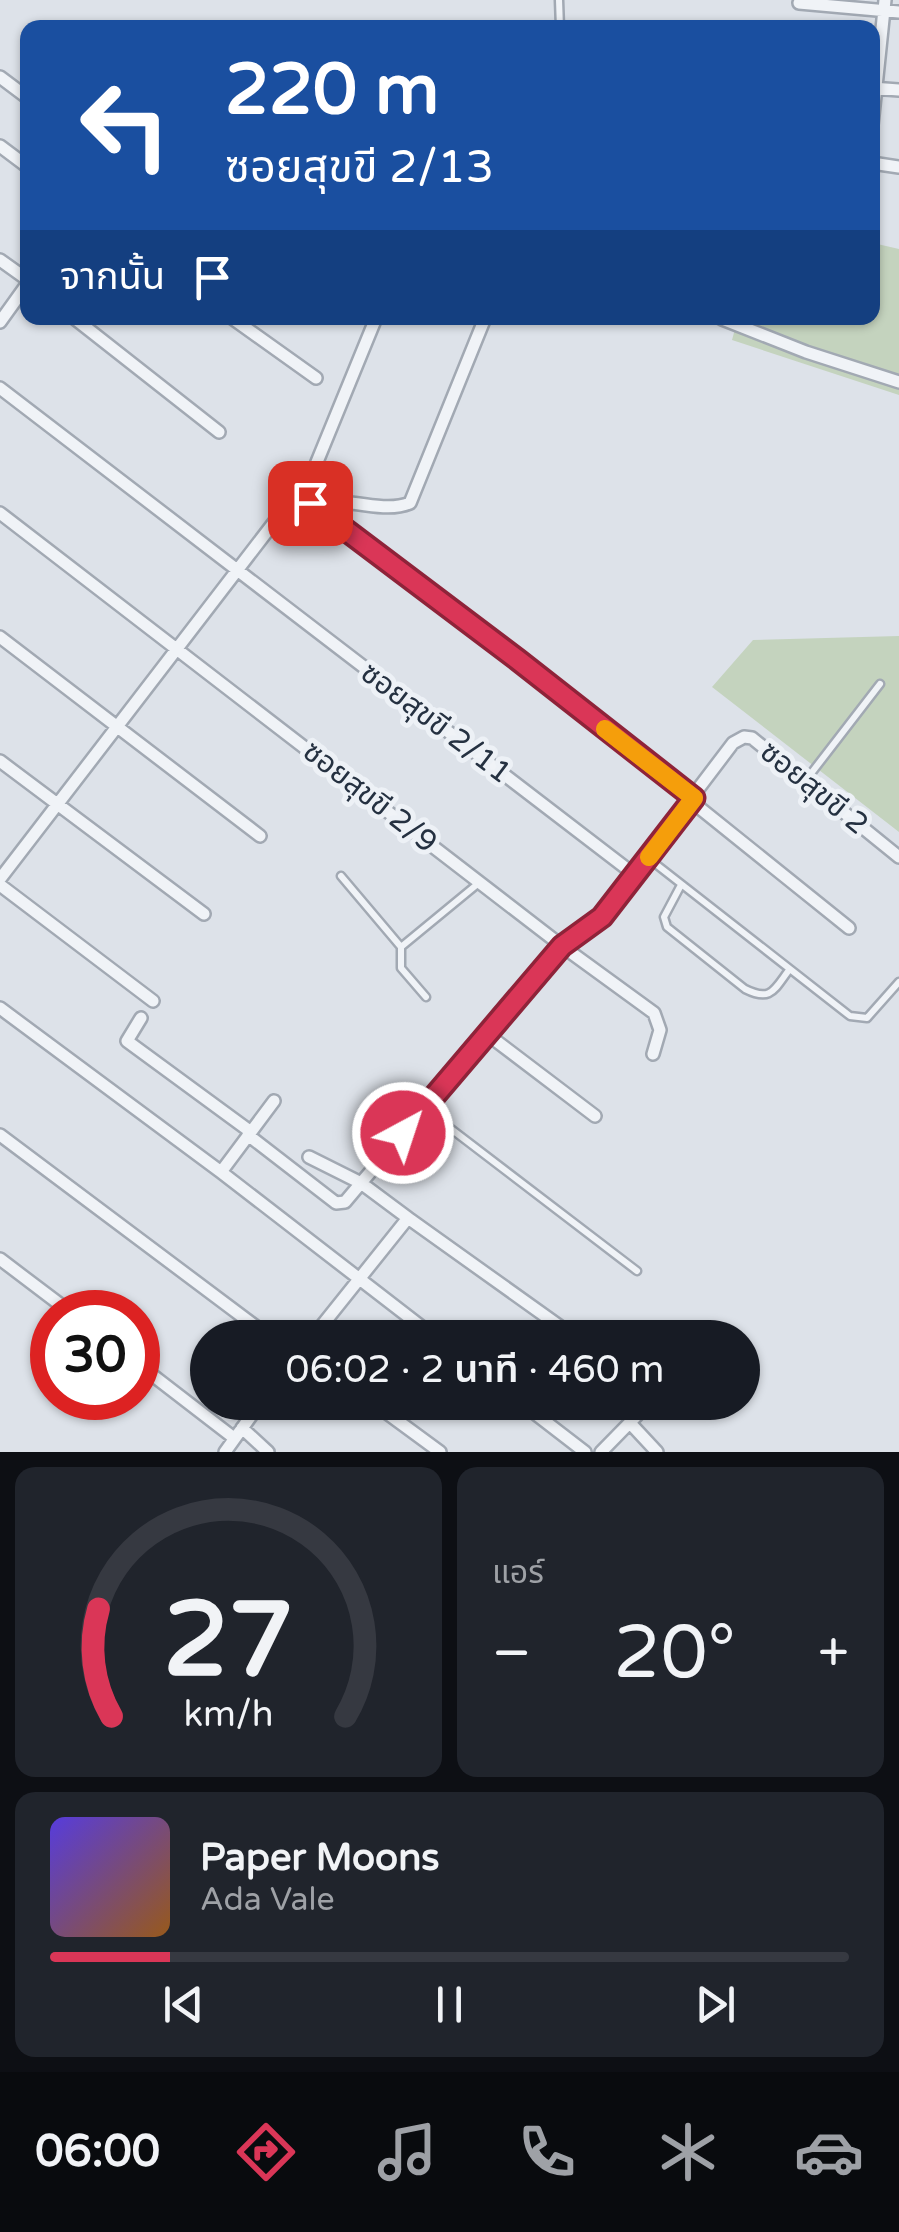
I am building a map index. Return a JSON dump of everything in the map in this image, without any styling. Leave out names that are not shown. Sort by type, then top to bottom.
[{"type":"street","points":[[799,3],[884,5],[899,12]]},
{"type":"street","points":[[880,38],[884,5]]},
{"type":"street","points":[[0,260],[20,276]]},
{"type":"street","points":[[0,322],[20,293]]},
{"type":"street","points":[[83,325],[219,432]]},
{"type":"street","points":[[242,325],[316,378]]},
{"type":"street","points":[[153,1000],[0,882],[282,512],[302,501],[373,325]]},
{"type":"street","points":[[318,507],[340,500],[386,506],[410,503],[482,325]]},
{"type":"street","points":[[737,325],[899,382]]},
{"type":"street","name":"ซอยสุขขี 2/11","points":[[0,388],[635,875]]},
{"type":"street","points":[[302,501],[318,507],[849,928]]},
{"type":"street","name":"ซอยสุขขี 2/9","points":[[0,512],[654,1013],[660,1030],[653,1054]]},
{"type":"street","points":[[0,636],[260,836]]},
{"type":"street","name":"ซอยสุขขี 2","points":[[361,1182],[562,946],[602,917],[733,744],[744,737],[752,738],[806,780],[899,858]]},
{"type":"street","points":[[0,761],[204,914]]},
{"type":"street","points":[[0,1008],[413,1320]]},
{"type":"street","points":[[141,1018],[127,1041],[336,1203],[345,1202],[361,1182]]},
{"type":"street","points":[[486,1034],[594,1116]]},
{"type":"street","points":[[221,1172],[274,1101]]},
{"type":"street","points":[[0,1136],[247,1320]]},
{"type":"street","points":[[309,1157],[361,1182],[551,1320]]},
{"type":"street","points":[[326,1320],[408,1218]]},
{"type":"street","points":[[0,1260],[40,1290]]},
{"type":"street","points":[[160,1379],[268,1452]]},
{"type":"street","points":[[224,1452],[248,1420]]},
{"type":"street","points":[[396,1420],[440,1452]]},
{"type":"street","points":[[543,1420],[585,1452]]},
{"type":"street","points":[[601,1452],[633,1420]]},
{"type":"street","points":[[630,1423],[656,1452]]},
{"type":"lane","points":[[806,780],[880,684]]},
{"type":"lane","points":[[648,858],[850,1016],[868,1018],[899,982]]},
{"type":"lane","points":[[341,876],[401,946],[402,968],[426,997]]},
{"type":"lane","points":[[401,946],[481,882]]},
{"type":"lane","points":[[681,885],[664,917],[667,927],[680,938],[759,996],[770,994],[789,970]]},
{"type":"lane","points":[[424,1108],[637,1271]]},
{"type":"green space","points":[[880,245],[899,249],[899,395],[732,340],[736,325],[880,325]]},
{"type":"green space","points":[[899,636],[899,832],[712,687],[753,640]]},
{"type":"slow traffic","points":[[605,729],[694,798],[649,857]]},
{"type":"route","points":[[310,503],[694,798],[602,917],[562,946],[403,1133]]}]
